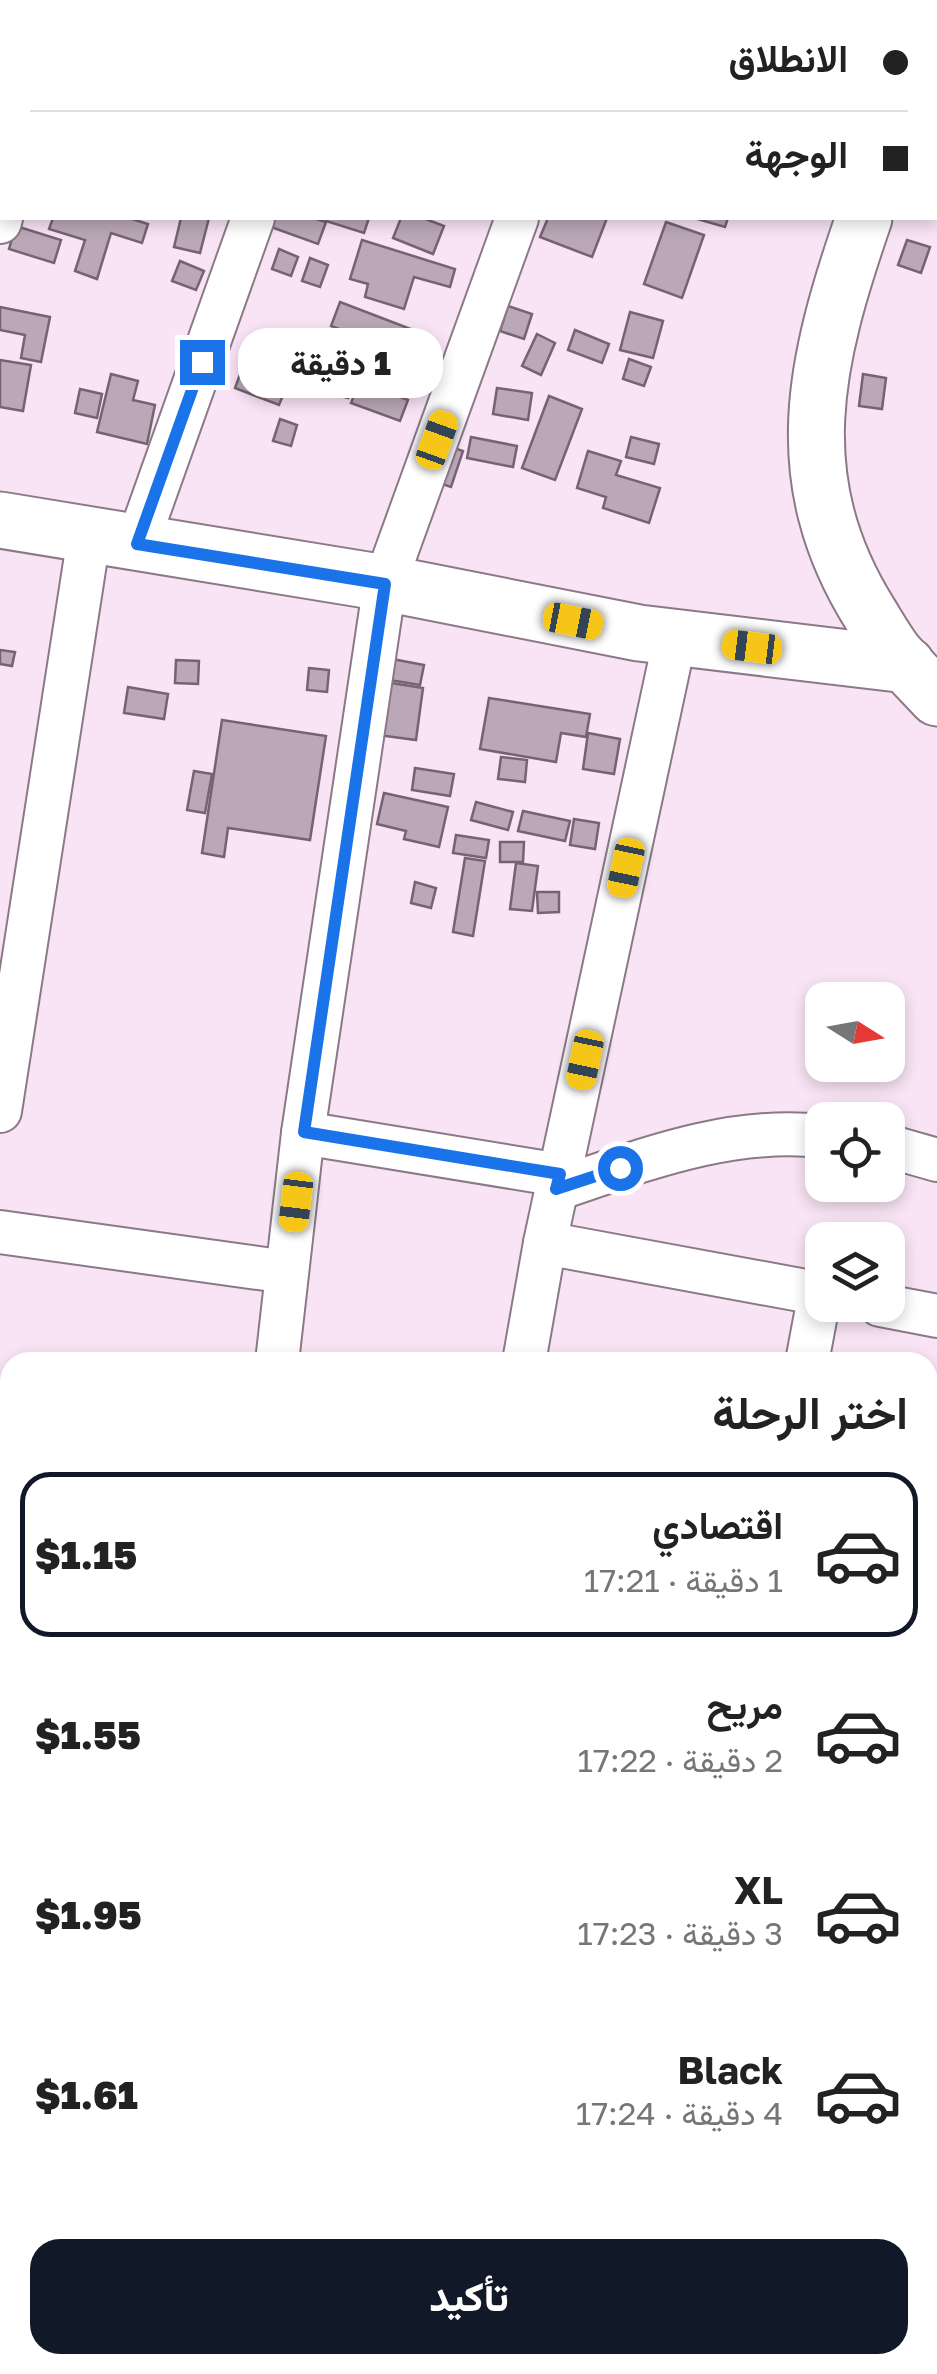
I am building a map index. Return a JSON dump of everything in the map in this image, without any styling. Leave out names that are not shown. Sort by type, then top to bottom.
[{"type":"street","points":[[0,1111],[8,1010],[113,540],[252,220]]},
{"type":"street","points":[[278,1352],[304,1132],[385,584],[517,220]]},
{"type":"street","points":[[863,220],[834,303],[825,345],[818,388],[816,464],[836,552],[894,652],[922,681]]},
{"type":"street","points":[[0,520],[385,584],[639,634],[922,681]]},
{"type":"street","points":[[526,1352],[545,1243],[675,638]]},
{"type":"street","points":[[304,1132],[558,1182],[747,1134],[805,1136]]},
{"type":"street","points":[[905,1151],[937,1160]]},
{"type":"street","points":[[0,1232],[288,1272]]},
{"type":"street","points":[[545,1243],[805,1291]]},
{"type":"street","points":[[905,1310],[937,1316]]},
{"type":"street","points":[[809,1352],[815,1322]]},
{"type":"building","points":[[52,220],[135,220],[148,224],[142,243],[111,233],[97,279],[75,271],[85,240],[49,229]]},
{"type":"building","points":[[181,220],[208,220],[200,253],[174,247]]},
{"type":"building","points":[[274,220],[326,222],[318,244],[271,227]]},
{"type":"building","points":[[326,220],[368,220],[364,233]]},
{"type":"building","points":[[400,220],[428,220],[444,226],[433,254],[393,238]]},
{"type":"building","points":[[547,220],[606,220],[592,257],[540,237]]},
{"type":"building","points":[[701,220],[727,220],[725,227]]},
{"type":"building","points":[[666,222],[704,235],[682,298],[644,284]]},
{"type":"building","points":[[16,226],[61,240],[54,263],[9,249]]},
{"type":"building","points":[[362,240],[455,269],[450,287],[414,277],[404,309],[365,297],[368,284],[350,279]]},
{"type":"building","points":[[907,240],[930,247],[921,273],[898,265]]},
{"type":"building","points":[[279,249],[298,257],[291,276],[272,269]]},
{"type":"building","points":[[310,258],[328,265],[320,287],[302,281]]},
{"type":"building","points":[[180,261],[204,271],[196,290],[172,281]]},
{"type":"building","points":[[340,302],[421,333],[412,356],[331,326]]},
{"type":"building","points":[[508,306],[532,314],[524,339],[500,331]]},
{"type":"building","points":[[0,307],[50,317],[41,362],[21,358],[25,335],[0,330]]},
{"type":"building","points":[[630,312],[663,321],[653,358],[620,350]]},
{"type":"building","points":[[575,330],[609,344],[602,363],[568,350]]},
{"type":"building","points":[[537,334],[555,343],[541,375],[522,366]]},
{"type":"building","points":[[629,359],[651,367],[644,386],[623,379]]},
{"type":"building","points":[[0,360],[31,365],[23,411],[0,407]]},
{"type":"building","points":[[243,366],[288,383],[279,405],[235,388]]},
{"type":"building","points":[[314,367],[352,376],[348,398],[308,388]]},
{"type":"building","points":[[111,374],[138,381],[133,400],[155,405],[147,444],[97,432]]},
{"type":"building","points":[[863,374],[886,378],[882,409],[859,406]]},
{"type":"building","points":[[360,381],[408,400],[400,421],[351,403]]},
{"type":"building","points":[[497,388],[532,393],[528,420],[493,414]]},
{"type":"building","points":[[80,389],[102,394],[97,418],[75,413]]},
{"type":"building","points":[[549,396],[582,409],[555,480],[522,468]]},
{"type":"building","points":[[280,419],[297,425],[291,446],[273,441]]},
{"type":"building","points":[[471,437],[517,446],[513,467],[467,458]]},
{"type":"building","points":[[631,437],[659,444],[654,464],[626,457]]},
{"type":"building","points":[[442,444],[463,451],[451,487],[430,480]]},
{"type":"building","points":[[588,451],[621,461],[616,475],[660,488],[649,523],[603,508],[606,497],[577,488]]},
{"type":"building","points":[[0,650],[15,652],[12,666],[0,664]]},
{"type":"building","points":[[387,658],[424,665],[420,685],[383,679]]},
{"type":"building","points":[[176,660],[199,661],[198,684],[175,683]]},
{"type":"building","points":[[309,668],[329,670],[327,692],[307,690]]},
{"type":"building","points":[[385,682],[423,688],[416,740],[378,735]]},
{"type":"building","points":[[128,687],[168,694],[164,719],[124,713]]},
{"type":"building","points":[[489,698],[590,714],[586,737],[561,733],[556,762],[480,749]]},
{"type":"building","points":[[222,720],[326,736],[310,840],[228,828],[224,857],[202,853]]},
{"type":"building","points":[[588,733],[620,739],[614,774],[583,769]]},
{"type":"building","points":[[501,757],[527,760],[525,782],[498,779]]},
{"type":"building","points":[[415,768],[454,774],[450,796],[412,790]]},
{"type":"building","points":[[194,771],[212,774],[205,813],[187,810]]},
{"type":"building","points":[[384,793],[448,807],[439,847],[404,839],[406,831],[377,824]]},
{"type":"building","points":[[476,802],[513,812],[508,830],[471,820]]},
{"type":"building","points":[[523,811],[570,821],[565,841],[518,831]]},
{"type":"building","points":[[574,819],[599,823],[595,849],[570,845]]},
{"type":"building","points":[[456,835],[489,840],[486,858],[453,853]]},
{"type":"building","points":[[500,842],[524,842],[523,862],[500,862]]},
{"type":"building","points":[[465,858],[485,861],[473,936],[453,932]]},
{"type":"building","points":[[516,863],[538,866],[532,911],[510,909]]},
{"type":"building","points":[[415,882],[436,888],[431,908],[411,903]]},
{"type":"building","points":[[537,892],[559,892],[559,912],[538,913]]},
{"type":"route","points":[[202,362],[137,544],[385,584],[304,1132],[560,1174],[556,1189],[620,1168]]}]
